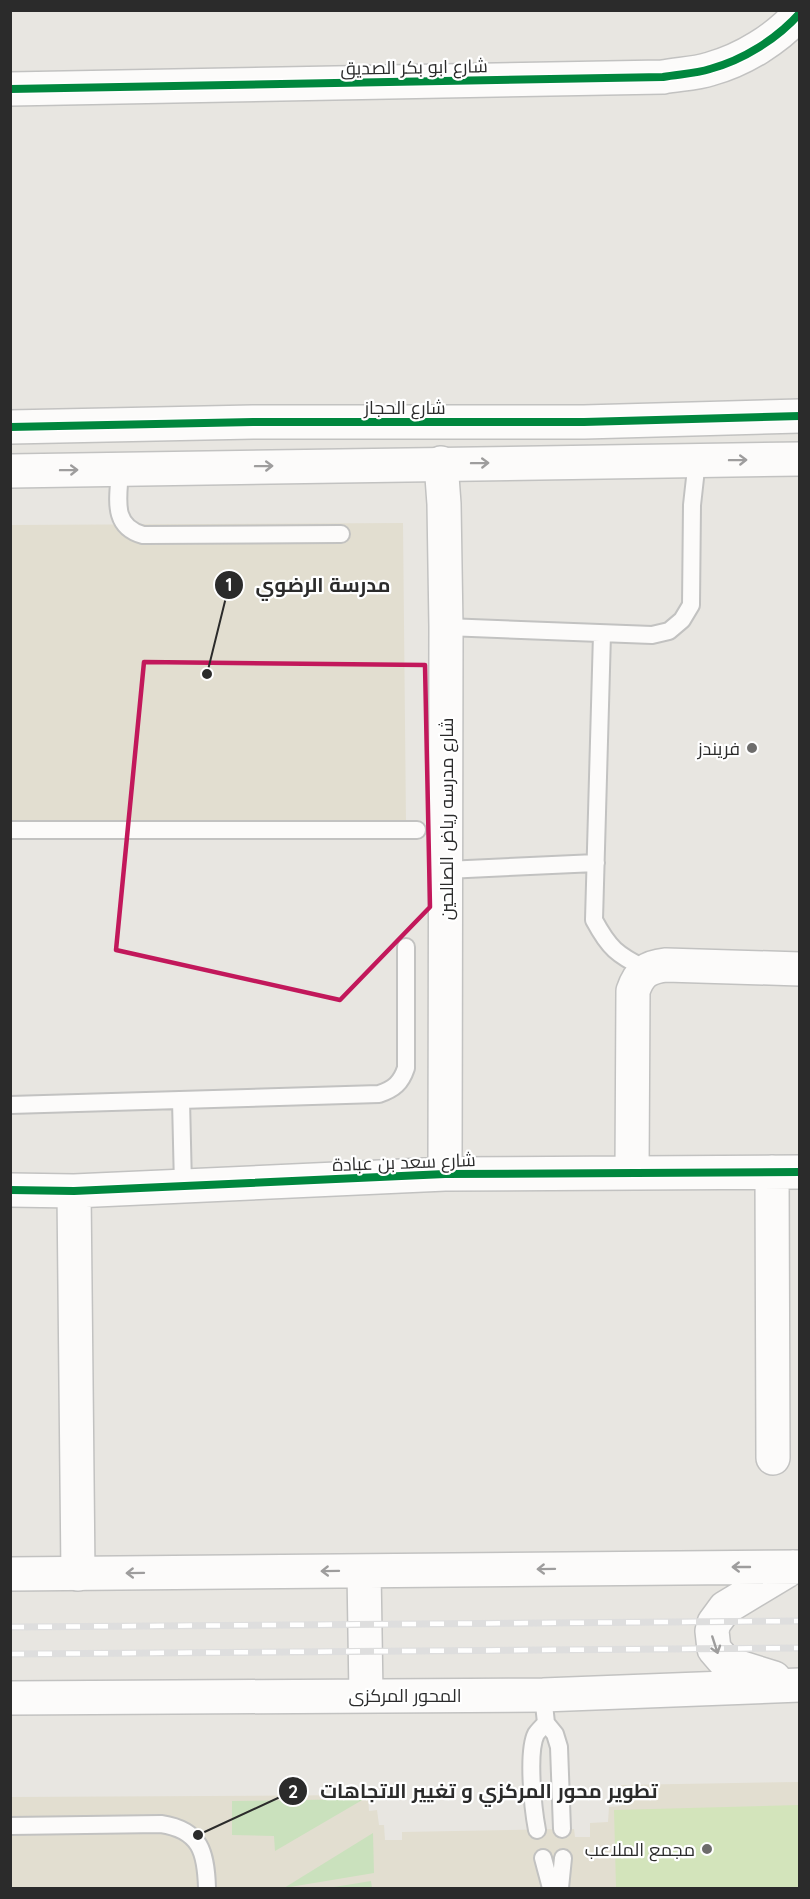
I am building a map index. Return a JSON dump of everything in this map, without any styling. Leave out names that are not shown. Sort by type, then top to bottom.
[{"type":"street","name":"شارع ابو بكر الصديق","points":[[10,89],[663,77],[709,70],[739,57],[768,41],[800,12]]},
{"type":"street","name":"شارع الحجاز","points":[[10,428],[244,423],[584,422],[800,416]]},
{"type":"street","points":[[10,471],[800,459]]},
{"type":"street","name":"شارع مدرسه رياض الصالحين","points":[[441,463],[446,627],[445,1174]]},
{"type":"street","points":[[632,1173],[633,991],[636,981],[646,969],[666,965],[800,969]]},
{"type":"street","points":[[773,1458],[786,1172]]},
{"type":"street","name":"شارع سعد بن عبادة","points":[[10,1190],[74,1191],[445,1174],[786,1172]]},
{"type":"street","points":[[74,1191],[78,1574]]},
{"type":"street","points":[[10,1574],[796,1567]]},
{"type":"street","points":[[796,1567],[725,1608],[714,1623],[712,1640],[719,1657],[726,1663],[799,1685]]},
{"type":"street","points":[[364,1571],[366,1695]]},
{"type":"street","name":"المحور المركزى","points":[[10,1698],[366,1695],[544,1709],[799,1685]]},
{"type":"lane","points":[[446,627],[652,635],[669,631],[682,620],[691,605],[692,505],[697,460]]},
{"type":"lane","points":[[120,469],[119,514],[122,522],[135,533],[143,535],[340,534]]},
{"type":"lane","points":[[602,634],[594,920],[606,942],[624,958],[646,969]]},
{"type":"lane","points":[[10,830],[417,830]]},
{"type":"lane","points":[[446,870],[596,863]]},
{"type":"lane","points":[[10,1105],[379,1094],[390,1090],[398,1084],[406,1068],[406,947]]},
{"type":"lane","points":[[181,1100],[183,1186]]},
{"type":"lane","points":[[544,1709],[559,1746],[562,1829]]},
{"type":"lane","points":[[537,1830],[533,1808],[532,1749],[544,1709]]},
{"type":"lane","points":[[533,1808],[561,1807]]},
{"type":"lane","points":[[10,1826],[172,1825],[183,1829],[199,1845],[206,1867],[207,1888]]},
{"type":"lane","points":[[543,1858],[551,1888]]},
{"type":"lane","points":[[560,1888],[562,1858]]},
{"type":"highlighted area","points":[[144,662],[425,665],[430,907],[340,1000],[116,950]]},
{"type":"shaded area","points":[[403,523],[406,823],[11,825],[10,525]]},
{"type":"shaded area","points":[[799,1782],[799,1888],[11,1888],[10,1797],[368,1795],[369,1811],[377,1810],[379,1825],[384,1825],[385,1840],[402,1840],[402,1832],[562,1829],[574,1829],[575,1837],[590,1837],[590,1823],[608,1822],[609,1807],[622,1806],[621,1785]]},
{"type":"green space","points":[[364,1799],[275,1851],[274,1836],[232,1835],[232,1801]]},
{"type":"green space","name":"مجمع الملاعب","points":[[799,1805],[799,1888],[616,1888],[614,1810]]},
{"type":"green space","points":[[373,1833],[374,1873],[284,1888]]},
{"type":"green space","points":[[371,1881],[372,1888],[328,1888]]},
{"type":"railway","points":[[10,1627],[800,1621]]},
{"type":"railway","points":[[10,1654],[800,1648]]},
{"type":"cycle path","points":[[10,89],[663,77],[704,71],[735,60],[770,40],[800,13]]},
{"type":"cycle path","points":[[10,427],[253,422],[584,422],[800,416]]},
{"type":"cycle path","points":[[10,1190],[74,1191],[445,1174],[800,1172]]},
{"type":"place","name":"مدرسة الرضوي","points":[[207,674]]},
{"type":"place","name":"فريندز","points":[[752,748]]},
{"type":"place","name":"تطوير محور المركزي و تغيير الاتجاهات","points":[[198,1835]]},
{"type":"place","name":"مجمع الملاعب","points":[[707,1849]]}]
